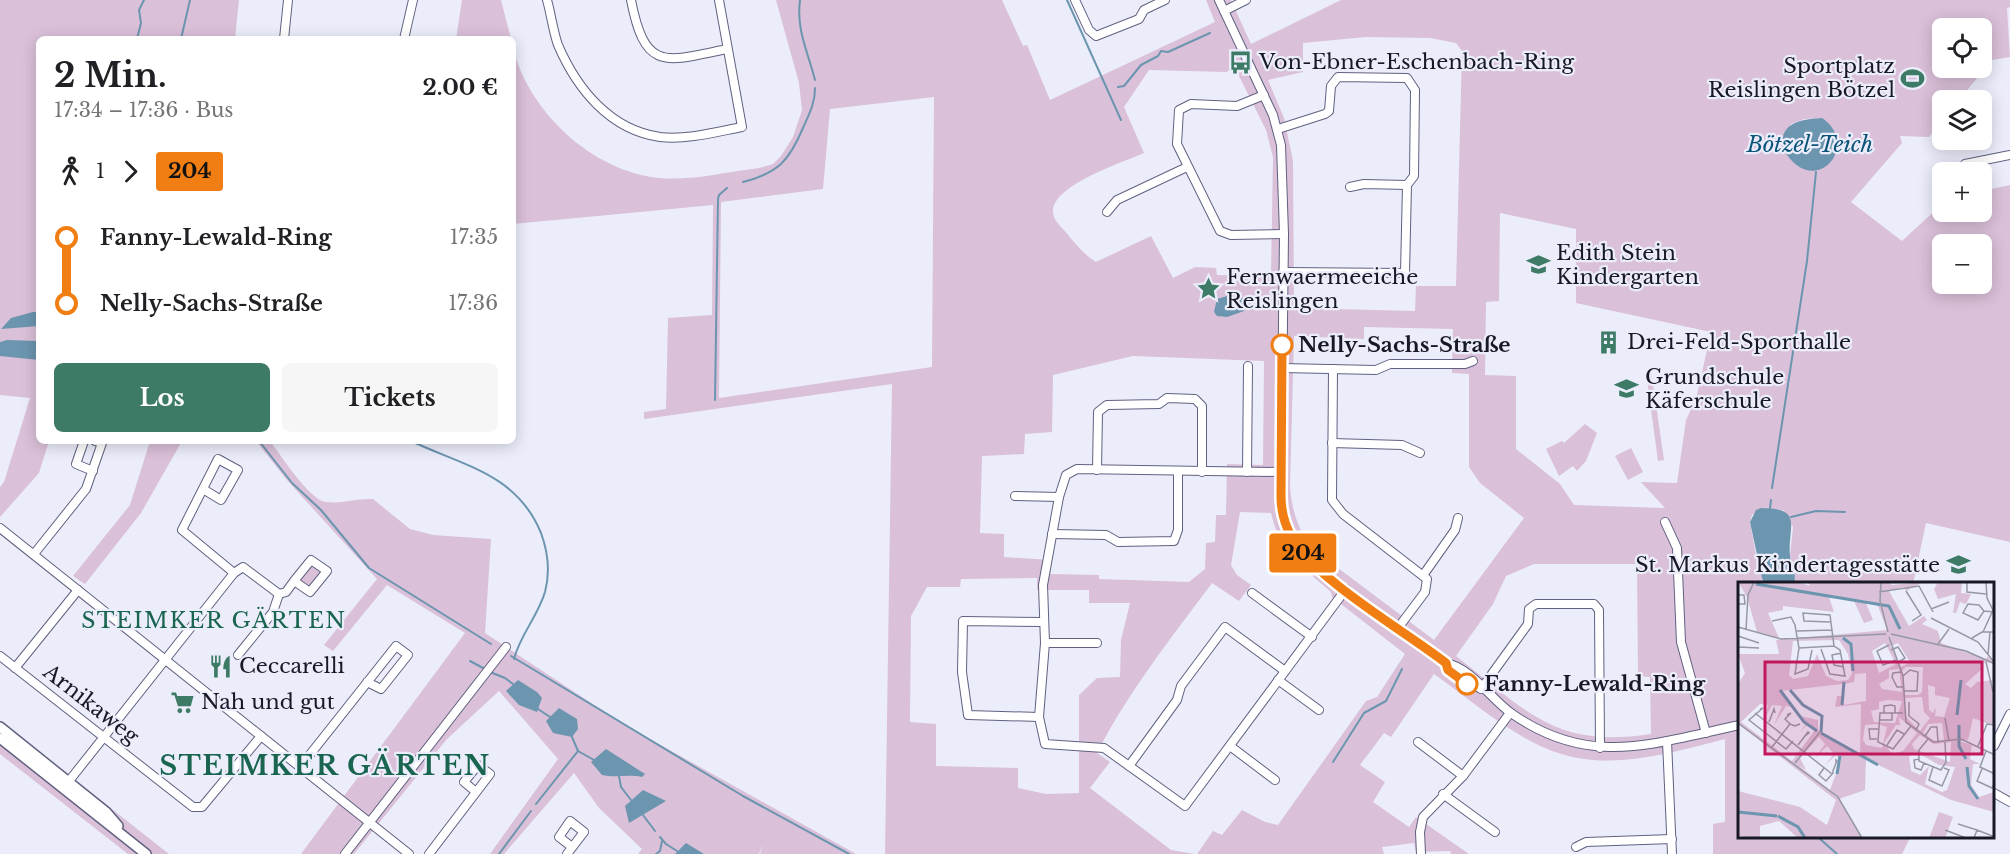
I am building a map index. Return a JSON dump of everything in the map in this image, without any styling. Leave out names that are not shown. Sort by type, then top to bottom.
[{"type":"street","points":[[284,36],[288,0]]},
{"type":"street","points":[[405,36],[413,0]]},
{"type":"street","points":[[547,0],[558,44],[578,83],[599,108],[630,128],[660,137],[695,136],[742,126],[719,0]]},
{"type":"street","points":[[631,0],[637,31],[647,48],[664,58],[682,59],[727,49]]},
{"type":"street","points":[[1075,0],[1089,30],[1095,36],[1139,20],[1144,10],[1165,0]]},
{"type":"street","points":[[1219,0],[1278,129],[1283,183],[1284,234],[1281,507],[1291,536],[1311,561],[1346,590],[1446,663],[1457,667],[1510,713],[1556,739],[1600,748],[1667,741],[1738,725]]},
{"type":"street","points":[[1224,11],[1246,0]]},
{"type":"street","points":[[1278,129],[1325,114],[1330,105],[1330,86],[1338,77],[1407,78],[1415,90],[1414,176],[1407,185],[1405,273],[1283,272]]},
{"type":"street","points":[[1264,95],[1238,106],[1191,104],[1179,110],[1177,144],[1220,231],[1231,235],[1284,234]]},
{"type":"street","points":[[1974,162],[2010,154]]},
{"type":"street","points":[[1107,212],[1117,200],[1187,167]]},
{"type":"street","points":[[1350,186],[1407,185]]},
{"type":"street","points":[[1282,368],[1376,370],[1390,364],[1465,364],[1473,361]]},
{"type":"street","points":[[1247,472],[1248,366]]},
{"type":"street","points":[[1333,369],[1330,493],[1335,507],[1424,574],[1427,579],[1425,592],[1398,628]]},
{"type":"street","points":[[1097,470],[1098,412],[1102,408],[1107,405],[1159,404],[1167,399],[1195,399],[1202,406],[1202,472]]},
{"type":"street","points":[[1332,443],[1402,445],[1420,453]]},
{"type":"street","points":[[83,444],[76,464],[93,471]]},
{"type":"street","points":[[34,554],[86,489],[102,444]]},
{"type":"street","points":[[203,489],[221,500],[238,470],[218,459],[182,530],[234,573]]},
{"type":"street","points":[[1280,472],[1097,470],[1070,472],[1062,481],[1044,585],[1045,643],[1039,717],[1045,744],[1098,746],[1185,806],[1346,590]]},
{"type":"street","points":[[1052,534],[1106,535],[1118,542],[1174,541],[1178,530],[1178,472]]},
{"type":"street","points":[[1015,496],[1059,497]]},
{"type":"street","points":[[1424,574],[1455,530],[1458,518]]},
{"type":"street","points":[[1665,522],[1677,548],[1682,642],[1706,733]]},
{"type":"street","points":[[0,528],[409,854]]},
{"type":"street","points":[[66,784],[234,573],[243,567],[279,594]]},
{"type":"street","points":[[279,594],[286,592],[294,581]]},
{"type":"street","points":[[15,668],[78,590]]},
{"type":"street","points":[[1252,593],[1312,637]]},
{"type":"street","points":[[238,655],[273,612],[279,594]]},
{"type":"street","points":[[1481,688],[1528,624],[1529,609],[1536,604],[1594,604],[1599,610],[1600,748]]},
{"type":"street","points":[[1039,717],[968,715],[962,672],[963,621],[1043,622]]},
{"type":"street","points":[[1130,766],[1177,700],[1180,686],[1225,627],[1285,671]]},
{"type":"street","points":[[1045,643],[1097,643]]},
{"type":"street","points":[[300,767],[367,682],[396,646],[408,655],[381,689],[367,682]]},
{"type":"street","points":[[345,854],[506,647]]},
{"type":"street","name":"Arnikaweg","points":[[0,656],[193,807],[202,807],[261,736]]},
{"type":"street","points":[[1278,680],[1319,710]]},
{"type":"street","points":[[1421,854],[1420,823],[1443,794],[1463,776],[1510,713]]},
{"type":"street","points":[[1995,744],[2010,714]]},
{"type":"street","points":[[0,727],[66,784]]},
{"type":"street","points":[[0,738],[106,812],[142,851]]},
{"type":"street","points":[[1667,741],[1672,854]]},
{"type":"street","points":[[1419,742],[1463,776]]},
{"type":"street","points":[[1230,746],[1275,780]]},
{"type":"street","points":[[429,854],[476,792]]},
{"type":"street","points":[[1443,794],[1495,832]]},
{"type":"street","points":[[1995,794],[2010,802]]},
{"type":"street","points":[[1576,847],[1586,842],[1672,839]]},
{"type":"shaded area","points":[[0,0],[239,0],[235,36],[36,36],[36,444],[48,444],[39,473],[0,517],[0,487],[4,482],[30,398],[0,395]]},
{"type":"shaded area","points":[[462,0],[501,0],[510,36],[456,36]]},
{"type":"shaded area","points":[[776,0],[1002,0],[1023,46],[1027,45],[1050,100],[1215,22],[1206,0],[1231,0],[1251,44],[1341,0],[2010,0],[2010,7],[2007,8],[2010,57],[1992,60],[1992,18],[1932,18],[1932,78],[1977,78],[1967,90],[1932,90],[1932,133],[1929,137],[1900,136],[1902,143],[1851,202],[1902,241],[1932,213],[1932,222],[1992,222],[1992,189],[2010,185],[2010,542],[1926,523],[1913,582],[1794,582],[1795,571],[1790,556],[1793,527],[1783,510],[1761,508],[1752,515],[1750,522],[1758,566],[1764,582],[1738,582],[1738,839],[1910,839],[1902,854],[1713,854],[1713,824],[1725,822],[1725,739],[1635,759],[1612,761],[1567,756],[1516,733],[1434,674],[1391,737],[1384,733],[1360,765],[1385,782],[1373,802],[1409,827],[1416,817],[1469,854],[1451,854],[1450,851],[1416,852],[1414,843],[1382,847],[1384,854],[1197,854],[1213,831],[1222,835],[1242,810],[1265,822],[1278,825],[1366,701],[1377,697],[1405,654],[1332,597],[1331,592],[1294,558],[1280,539],[1271,513],[1240,512],[1231,565],[1237,575],[1251,585],[1239,601],[1212,583],[1122,708],[1097,753],[1110,762],[1090,788],[1171,850],[1195,854],[885,854],[892,384],[644,419],[644,412],[666,409],[668,318],[712,315],[713,205],[516,224],[516,57],[533,94],[567,134],[588,151],[610,164],[634,173],[671,179],[759,168],[773,164],[793,137],[802,110],[799,83]],"holes":[[[1366,37],[1430,38],[1456,43],[1462,51],[1456,286],[1416,286],[1415,311],[1294,308],[1293,161],[1284,118],[1268,80],[1303,72],[1303,43]],[[1235,68],[1266,130],[1273,157],[1271,276],[1217,275],[1216,268],[1195,267],[1173,278],[1151,236],[1096,262],[1078,247],[1055,219],[1053,213],[1055,203],[1075,184],[1144,153],[1124,107],[1149,70],[1226,72]],[[934,97],[932,367],[719,398],[721,202],[823,189],[830,109]],[[1822,118],[1804,169],[1788,157],[1791,124],[1804,119]],[[1500,213],[1576,229],[1576,303],[1711,332],[1696,399],[1686,420],[1677,483],[1641,482],[1665,508],[1574,505],[1560,484],[1516,449],[1516,376],[1485,375],[1486,302],[1499,301]],[[1364,327],[1453,329],[1452,373],[1469,374],[1469,467],[1480,483],[1524,518],[1434,640],[1314,550],[1304,536],[1292,504],[1290,487],[1294,336],[1364,339]],[[1133,356],[1264,361],[1263,465],[1227,464],[1226,515],[1216,515],[1215,542],[1206,543],[1205,569],[1189,582],[1099,579],[1099,575],[1050,574],[1051,560],[1004,557],[1004,534],[980,533],[982,456],[1024,454],[1025,434],[1052,432],[1053,375]],[[1534,564],[1637,564],[1638,676],[1650,677],[1651,734],[1618,737],[1590,736],[1566,730],[1524,709],[1456,656],[1493,604],[1506,576]],[[1037,578],[1037,590],[1089,590],[1089,603],[1130,603],[1121,640],[1120,677],[1097,678],[1079,695],[1079,793],[1046,794],[1018,788],[1018,768],[936,766],[936,724],[910,722],[911,616],[927,587],[960,587],[961,579]]]},
{"type":"shaded area","points":[[1651,371],[1664,460],[1658,461],[1646,372]]},
{"type":"shaded area","points":[[1585,424],[1597,433],[1586,461],[1577,471],[1573,466],[1559,476],[1546,449],[1562,441],[1564,443]]},
{"type":"shaded area","points":[[149,444],[180,444],[141,513],[85,584],[73,576],[130,505]]},
{"type":"shaded area","points":[[258,444],[272,444],[304,486],[326,502],[373,499],[410,529],[433,535],[491,539],[485,633],[623,724],[856,854],[760,854],[763,844],[759,854],[638,854],[642,849],[599,808],[574,773],[504,854],[490,854],[558,759],[499,691],[447,739],[354,854],[301,854],[465,633],[387,585],[333,651],[324,645],[377,579],[286,479]]},
{"type":"shaded area","points":[[1631,448],[1643,472],[1628,480],[1615,456]]},
{"type":"shaded area","points":[[311,564],[322,572],[309,589],[298,580]]},
{"type":"shaded area","points":[[0,721],[169,854],[128,854],[0,754]]},
{"type":"water","name":"Bötzel-Teich","points":[[1822,118],[1833,130],[1837,142],[1835,154],[1829,164],[1819,170],[1807,170],[1794,163],[1782,147],[1782,139],[1789,127],[1794,124],[1807,119]]},
{"type":"water","points":[[1227,296],[1245,298],[1244,311],[1227,317],[1217,316],[1214,312],[1217,299]]},
{"type":"water","points":[[36,312],[36,326],[1,329],[11,318]]},
{"type":"water","points":[[36,341],[36,360],[0,356],[0,342]]},
{"type":"water","points":[[1775,509],[1784,511],[1789,516],[1791,521],[1790,556],[1794,582],[1764,582],[1750,522],[1756,510]]},
{"type":"water","points":[[518,680],[542,698],[537,712],[519,705],[506,691]]},
{"type":"water","points":[[559,708],[577,719],[578,729],[572,737],[553,733],[546,721]]},
{"type":"water","points":[[606,749],[645,774],[642,777],[602,775],[591,762]]},
{"type":"water","points":[[643,790],[666,801],[629,823],[625,806]]},
{"type":"water","points":[[686,843],[704,854],[675,854]]},
{"type":"waterway","points":[[138,36],[141,23],[139,10],[144,0]]},
{"type":"waterway","points":[[182,36],[190,0]]},
{"type":"waterway","points":[[800,0],[801,31],[815,80]]},
{"type":"waterway","points":[[1067,0],[1121,120]]},
{"type":"waterway","points":[[1118,87],[1124,86],[1141,65],[1158,56],[1161,51],[1168,52],[1210,33]]},
{"type":"waterway","points":[[743,182],[774,170],[787,157],[809,113],[815,88]]},
{"type":"waterway","points":[[1772,488],[1807,261],[1816,172]]},
{"type":"waterway","points":[[715,400],[718,199],[727,188]]},
{"type":"waterway","points":[[261,444],[292,483],[321,510],[369,568],[491,644]]},
{"type":"waterway","points":[[418,444],[487,474],[503,485],[518,497],[531,513],[541,533],[548,562],[547,585],[542,601],[520,642],[514,659]]},
{"type":"waterway","points":[[1770,508],[1771,500]]},
{"type":"waterway","points":[[1791,517],[1816,511],[1845,512]]},
{"type":"waterway","points":[[511,656],[743,796],[849,854]]},
{"type":"waterway","points":[[470,661],[485,669]]},
{"type":"waterway","points":[[1333,762],[1364,713],[1386,701],[1402,669]]},
{"type":"waterway","points":[[490,672],[513,684]]},
{"type":"waterway","points":[[538,709],[550,717]]},
{"type":"waterway","points":[[536,804],[578,751],[572,737]]},
{"type":"waterway","points":[[578,751],[594,760]]},
{"type":"waterway","points":[[619,776],[621,787],[631,800]]},
{"type":"waterway","points":[[499,854],[531,811]]},
{"type":"waterway","points":[[643,815],[655,831]]},
{"type":"waterway","points":[[660,837],[677,851]]},
{"type":"waterway","points":[[1820,839],[1837,854]]},
{"type":"waterway","points":[[656,854],[660,851],[662,841]]},
{"type":"bus line","name":"204","points":[[1282,345],[1281,507],[1291,536],[1324,573],[1446,663],[1448,670],[1467,684]]},
{"type":"place","name":"Von-Ebner-Eschenbach-Ring","points":[[1241,62]]},
{"type":"place","name":"Sportplatz Reislingen Bötzel","points":[[1913,78]]},
{"type":"place","name":"Edith Stein Kindergarten","points":[[1538,265]]},
{"type":"place","name":"Fernwaermeeiche Reislingen","points":[[1208,289]]},
{"type":"place","name":"Drei-Feld-Sporthalle","points":[[1609,342]]},
{"type":"place","name":"Nelly-Sachs-Straße","points":[[1282,345]]},
{"type":"place","name":"Grundschule Käferschule","points":[[1627,389]]},
{"type":"place","name":"St. Markus Kindertagesstätte","points":[[1958,565]]},
{"type":"place","name":"Ceccarelli","points":[[221,666]]},
{"type":"place","name":"Fanny-Lewald-Ring","points":[[1467,684]]},
{"type":"place","name":"Nah und gut","points":[[183,702]]},
{"type":"district","name":"STEIMKER GÄRTEN","points":[[214,620]]},
{"type":"district","name":"STEIMKER GÄRTEN","points":[[325,766]]}]
